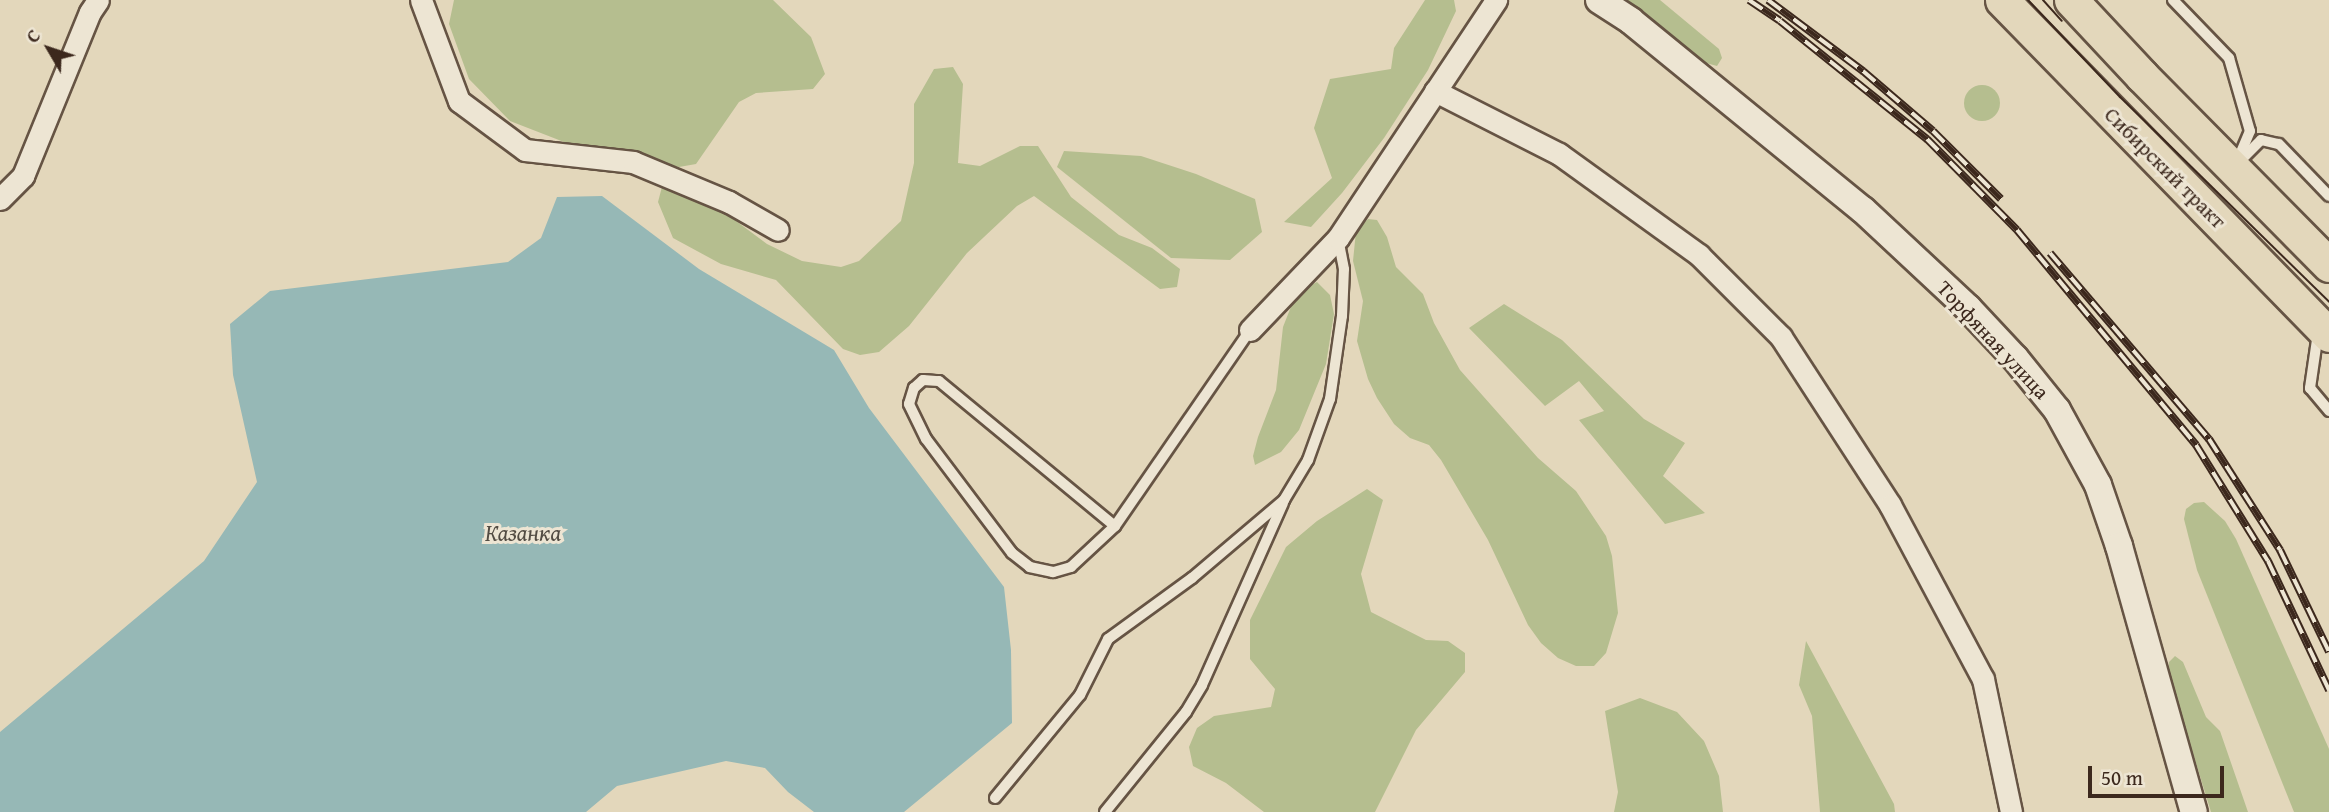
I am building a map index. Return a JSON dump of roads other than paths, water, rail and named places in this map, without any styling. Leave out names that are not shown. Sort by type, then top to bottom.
[{"type":"main road","name":"Сибирский тракт","points":[[2001,0],[2324,329]]},
{"type":"main road","points":[[2071,0],[2329,265]]},
{"type":"street","points":[[0,198],[23,176],[90,12],[98,0]]},
{"type":"street","points":[[421,0],[459,101],[525,150],[633,162],[729,202],[778,230]]},
{"type":"street","points":[[1250,330],[1338,237],[1496,0]]},
{"type":"street","name":"Торфяная улица","points":[[1599,0],[1631,21],[1863,211],[1968,308],[2015,358],[2057,410],[2098,485],[2115,534],[2194,812]]},
{"type":"street","points":[[1435,91],[1569,162],[1699,255],[1781,337],[1890,505],[1983,679],[2011,812]]},
{"type":"lane","points":[[2173,0],[2229,58],[2250,131],[2234,170]]},
{"type":"lane","points":[[2234,170],[2260,140],[2279,144],[2329,196]]},
{"type":"lane","points":[[1105,812],[1186,712],[1202,685],[1284,500],[1308,460],[1329,399],[1344,281],[1338,237]]},
{"type":"lane","points":[[2324,329],[2310,388],[2329,411]]},
{"type":"lane","points":[[1115,526],[939,381],[923,380],[914,388],[909,404],[926,439],[1012,553],[1030,567],[1053,572],[1071,567],[1115,526],[1250,330]]},
{"type":"lane","points":[[995,798],[1080,695],[1108,639],[1192,578],[1284,500]]},
{"type":"water","name":"Казанка","points":[[602,196],[699,269],[834,350],[869,408],[1004,587],[1011,650],[1012,723],[904,812],[814,812],[788,792],[765,768],[726,761],[617,786],[586,812],[0,812],[0,732],[204,561],[257,482],[233,375],[230,324],[270,291],[508,262],[541,238],[557,197]]},
{"type":"tram line","points":[[2028,0],[2120,97],[2329,302]]},
{"type":"tram line","points":[[2043,0],[2062,21]]},
{"type":"railway","points":[[1749,0],[1780,21],[1927,139],[2017,230],[2196,445],[2268,561],[2329,690]]},
{"type":"railway","points":[[1768,0],[1863,71],[1933,131],[2001,199]]},
{"type":"railway","points":[[2050,253],[2209,439],[2280,550],[2329,652]]}]
